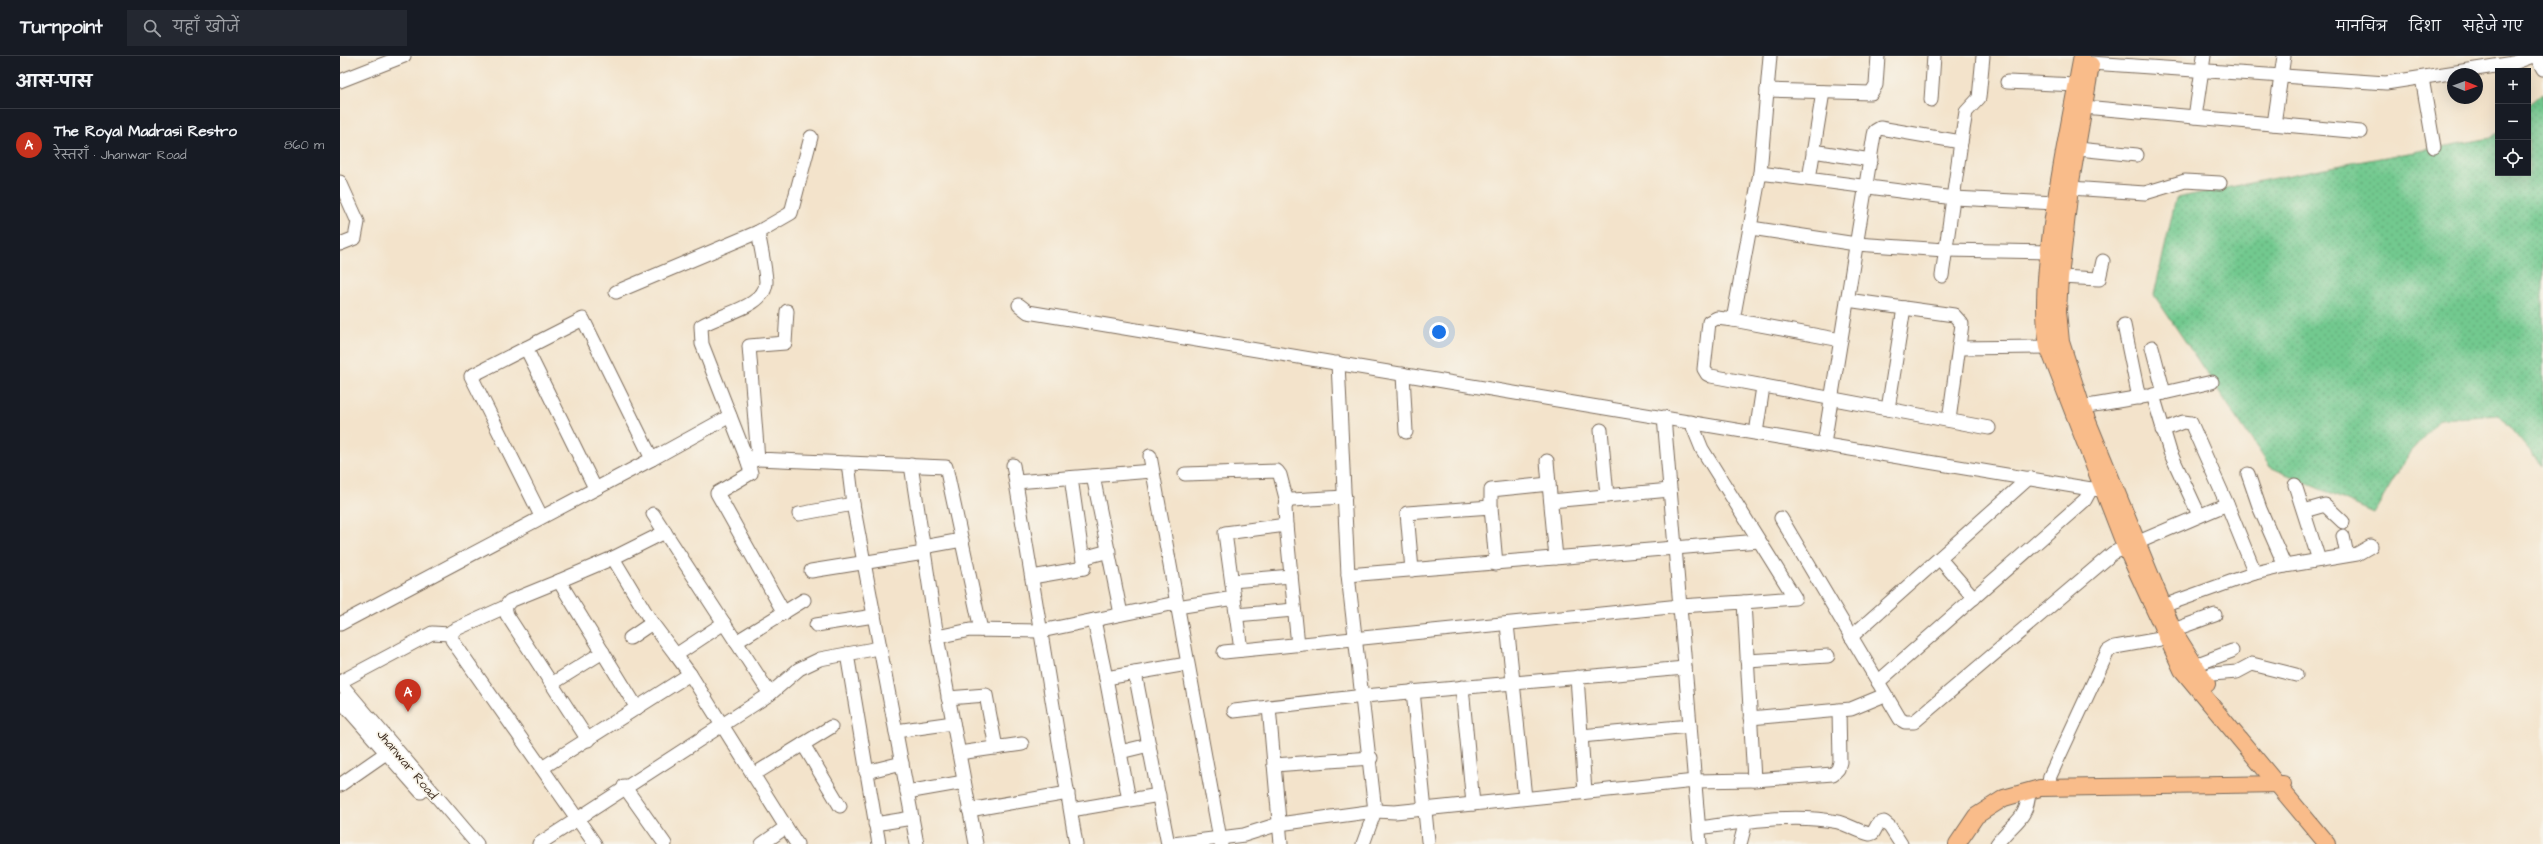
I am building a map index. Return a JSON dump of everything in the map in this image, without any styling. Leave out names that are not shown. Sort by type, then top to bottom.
[{"type":"main road","points":[[2089,58],[2076,85],[2055,203],[2044,313],[2102,488],[2163,606],[2170,634]]},
{"type":"main road","points":[[2089,58],[2084,108],[2070,188],[2054,344],[2082,407],[2102,488]]},
{"type":"main road","points":[[2131,544],[2170,634],[2193,672],[2282,784],[2327,844]]},
{"type":"main road","points":[[2193,672],[2282,784],[2339,844]]},
{"type":"main road","points":[[1958,844],[1976,816],[2004,798],[2029,791],[2048,788],[2282,784]]},
{"type":"main road","points":[[1965,844],[1979,822],[2004,798]]},
{"type":"street","points":[[340,80],[404,56]]},
{"type":"street","points":[[1733,320],[1760,173],[1770,56]]},
{"type":"street","points":[[1767,90],[1871,93],[1876,85],[1878,56]]},
{"type":"street","points":[[1931,100],[1934,56]]},
{"type":"street","points":[[1942,276],[1966,112],[1979,98],[1984,56]]},
{"type":"street","points":[[2195,117],[2204,56]]},
{"type":"street","points":[[2274,124],[2284,56]]},
{"type":"street","points":[[2089,58],[2202,70],[2386,83],[2514,63],[2535,56],[2543,69]]},
{"type":"street","points":[[2422,78],[2434,147]]},
{"type":"street","points":[[2006,82],[2076,85]]},
{"type":"street","points":[[1809,179],[1823,92]]},
{"type":"street","points":[[2084,108],[2361,132]]},
{"type":"street","points":[[1824,444],[1875,131],[1880,128],[1961,142]]},
{"type":"street","points":[[616,292],[758,232],[791,213],[811,138]]},
{"type":"street","points":[[2078,149],[2137,155]]},
{"type":"street","points":[[1813,151],[1871,160]]},
{"type":"street","points":[[1760,173],[1954,198],[2055,203]]},
{"type":"street","points":[[2070,188],[2145,193],[2185,181],[2220,183]]},
{"type":"street","points":[[340,182],[358,227],[354,238],[340,244]]},
{"type":"street","points":[[1751,228],[1856,244],[1945,250],[2049,252]]},
{"type":"street","points":[[753,461],[730,416],[700,335],[701,326],[757,301],[765,291],[766,281],[758,232]]},
{"type":"street","points":[[2060,277],[2099,279],[2103,261]]},
{"type":"street","points":[[1848,300],[1954,315],[1960,319],[1962,324],[1950,420]]},
{"type":"street","points":[[1019,305],[1028,312],[2028,478],[2102,488]]},
{"type":"street","points":[[1888,409],[1904,308]]},
{"type":"street","points":[[784,613],[717,493],[751,473],[753,461],[749,346],[785,343],[787,311]]},
{"type":"street","points":[[1841,340],[1717,318],[1709,322],[1704,369],[1707,374],[1764,387],[1989,428]]},
{"type":"street","points":[[541,516],[471,376],[584,319],[652,459]]},
{"type":"street","points":[[2124,325],[2139,398]]},
{"type":"street","points":[[1959,348],[2054,344]]},
{"type":"street","points":[[2152,347],[2162,430],[2199,515]]},
{"type":"street","points":[[526,348],[595,488]]},
{"type":"street","points":[[1338,363],[1348,574],[1364,696],[1375,811],[1363,844]]},
{"type":"street","points":[[1403,374],[1406,432]]},
{"type":"street","points":[[2082,407],[2139,398],[2212,382]]},
{"type":"street","points":[[1756,433],[1764,387]]},
{"type":"street","points":[[340,624],[541,516],[652,459],[730,416]]},
{"type":"street","points":[[1664,417],[1700,844]]},
{"type":"street","points":[[1224,652],[1680,606],[1794,598],[1702,450],[1691,422]]},
{"type":"street","points":[[2162,430],[2184,422],[2191,423],[2227,504],[2255,573]]},
{"type":"street","points":[[1601,430],[1607,496]]},
{"type":"street","points":[[1150,456],[1220,840]]},
{"type":"street","points":[[753,461],[946,467],[981,630]]},
{"type":"street","points":[[1547,461],[1556,558]]},
{"type":"street","points":[[848,463],[853,504],[865,562],[879,648],[917,844]]},
{"type":"street","points":[[1013,465],[1076,844]]},
{"type":"street","points":[[911,466],[937,637],[976,844]]},
{"type":"street","points":[[1016,482],[1152,471]]},
{"type":"street","points":[[1185,474],[1277,472],[1280,475],[1287,502],[1285,508],[1286,525],[1298,645]]},
{"type":"street","points":[[2248,474],[2260,508],[2286,566]]},
{"type":"street","points":[[1094,476],[1121,614]]},
{"type":"street","points":[[1032,577],[1084,568],[1071,478]]},
{"type":"street","points":[[1852,636],[1940,559],[2028,478]]},
{"type":"street","points":[[1496,564],[1491,490],[1549,484]]},
{"type":"street","points":[[2295,485],[2319,560]]},
{"type":"street","points":[[1878,682],[2085,500],[2102,488]]},
{"type":"street","points":[[1551,501],[1670,490]]},
{"type":"street","points":[[1287,502],[1292,500],[1345,497]]},
{"type":"street","points":[[799,514],[853,504]]},
{"type":"street","points":[[1781,518],[1900,719],[1905,722],[1914,722],[2113,553],[2227,504]]},
{"type":"street","points":[[2304,512],[2325,505],[2343,529],[2347,555]]},
{"type":"street","points":[[1412,570],[1407,513],[1491,507]]},
{"type":"street","points":[[653,514],[770,694]]},
{"type":"street","points":[[1241,650],[1226,533],[1286,525]]},
{"type":"street","points":[[340,682],[432,633],[450,634],[452,631],[506,606],[510,601],[612,558],[665,532]]},
{"type":"street","points":[[811,571],[865,562],[962,540]]},
{"type":"street","points":[[1348,574],[1496,564],[1675,547],[1759,541]]},
{"type":"street","points":[[2163,606],[2255,573],[2286,566],[2357,554],[2371,546]]},
{"type":"street","points":[[1083,558],[1109,551]]},
{"type":"street","points":[[612,558],[652,624],[690,674],[797,844]]},
{"type":"street","points":[[1940,559],[1974,598]]},
{"type":"street","points":[[1232,581],[1291,576]]},
{"type":"street","points":[[559,581],[637,708]]},
{"type":"street","points":[[937,637],[981,630],[1041,631],[1121,614],[1176,605],[1234,598]]},
{"type":"street","points":[[736,642],[804,600]]},
{"type":"street","points":[[1744,602],[1754,780]]},
{"type":"street","points":[[506,606],[507,615],[553,683],[588,740]]},
{"type":"street","points":[[1236,615],[1294,610]]},
{"type":"street","points":[[2048,788],[2050,776],[2108,651],[2115,647],[2170,634],[2215,615]]},
{"type":"street","points":[[816,625],[874,616]]},
{"type":"street","points":[[1094,620],[1129,800]]},
{"type":"street","points":[[676,655],[724,623]]},
{"type":"street","points":[[630,638],[652,624]]},
{"type":"street","points":[[1507,624],[1525,798]]},
{"type":"street","points":[[450,634],[452,640],[595,844]]},
{"type":"street","points":[[539,844],[624,786],[770,694],[799,670],[820,659],[879,648]]},
{"type":"street","points":[[2193,672],[2232,651]]},
{"type":"street","points":[[553,683],[603,652]]},
{"type":"street","points":[[847,654],[879,844]]},
{"type":"street","points":[[1747,661],[1828,656]]},
{"type":"street","points":[[1106,678],[1187,664]]},
{"type":"street","points":[[2193,672],[2212,674],[2237,672],[2252,664],[2296,675]]},
{"type":"street","points":[[1234,711],[1413,691],[1685,668]]},
{"type":"street","points":[[1135,673],[1168,844]]},
{"type":"street","points":[[542,768],[690,674]]},
{"type":"street","points":[[1577,677],[1585,792]]},
{"type":"street","name":"Jhanwar Road","points":[[340,682],[477,844]]},
{"type":"street","points":[[1462,687],[1473,804]]},
{"type":"street","points":[[1413,691],[1428,841]]},
{"type":"street","points":[[948,698],[986,695],[996,748]]},
{"type":"street","points":[[1750,718],[1839,710],[1863,705],[1880,697]]},
{"type":"street","name":"Jhanwar Road","points":[[340,700],[465,844]]},
{"type":"street","points":[[1269,707],[1281,844]]},
{"type":"street","points":[[1173,844],[1220,840],[1279,824],[1375,811],[1473,804],[1695,781],[1754,780],[1833,774],[1838,769],[1840,762],[1839,710]]},
{"type":"street","points":[[896,731],[953,723]]},
{"type":"street","points":[[1581,736],[1690,726]]},
{"type":"street","points":[[753,775],[831,727]]},
{"type":"street","points":[[803,744],[840,806]]},
{"type":"street","points":[[959,753],[1022,744]]},
{"type":"street","points":[[1120,752],[1149,745]]},
{"type":"street","points":[[340,785],[386,753]]},
{"type":"street","points":[[1274,765],[1371,758]]},
{"type":"street","points":[[866,772],[902,763]]},
{"type":"street","points":[[907,792],[964,782]]},
{"type":"street","points":[[624,786],[665,844]]},
{"type":"street","points":[[1997,844],[2025,814],[2028,807],[2029,791]]},
{"type":"street","points":[[969,810],[1068,793]]},
{"type":"street","points":[[1070,810],[1159,795]]},
{"type":"street","points":[[875,824],[912,818]]},
{"type":"street","points":[[1699,828],[1746,821],[1815,820],[1838,822],[1870,834],[1873,833],[1878,824],[1884,822],[1890,827],[1901,844]]},
{"type":"street","points":[[1740,844],[1746,821]]},
{"type":"street","points":[[762,844],[786,827]]},
{"type":"green space","points":[[2543,93],[2543,467],[2499,415],[2440,419],[2410,452],[2374,513],[2270,467],[2154,295],[2176,198],[2330,167],[2491,138],[2495,135],[2495,176],[2531,176],[2531,103]]},
{"type":"place","name":"The Royal Madrasi Restro","points":[[408,712]]}]
